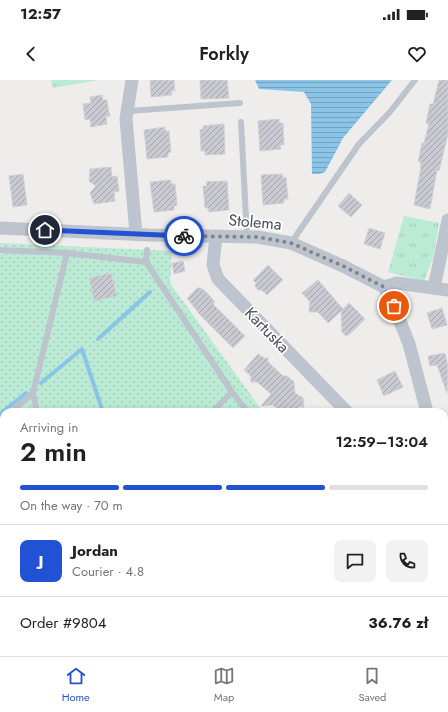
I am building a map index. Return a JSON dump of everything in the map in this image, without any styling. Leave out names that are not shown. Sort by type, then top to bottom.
[{"type":"street","points":[[132,80],[126,119],[136,234]]},
{"type":"street","points":[[434,288],[448,220]]},
{"type":"street","name":"Stolema","points":[[0,228],[136,234],[257,237],[291,243],[343,266],[384,287]]},
{"type":"street","name":"Kartuska","points":[[216,236],[213,265],[218,279],[343,408]]},
{"type":"street","points":[[426,408],[409,344],[394,306],[384,287],[397,283],[448,290]]},
{"type":"lane","points":[[291,243],[359,144],[390,112],[415,80]]},
{"type":"lane","points":[[128,111],[240,103]]},
{"type":"lane","points":[[241,122],[247,237]]},
{"type":"lane","points":[[0,250],[68,253],[146,262]]},
{"type":"lane","points":[[147,250],[146,262],[232,392],[245,408]]},
{"type":"lane","points":[[36,408],[33,393],[68,253]]},
{"type":"lane","points":[[216,408],[232,392]]},
{"type":"lane","points":[[15,408],[33,393]]},
{"type":"green space","points":[[51,80],[99,80],[53,88]]},
{"type":"green space","points":[[404,216],[439,223],[433,258],[424,281],[388,272]]},
{"type":"green space","points":[[0,243],[172,251],[170,283],[260,408],[0,408]]},
{"type":"water","points":[[255,80],[392,80],[343,138],[325,172],[312,174],[311,104],[304,92],[259,89]]},
{"type":"building","points":[[150,80],[174,80],[175,91],[171,91],[172,95],[151,97]]},
{"type":"building","points":[[200,80],[227,80],[229,98],[201,99]]},
{"type":"building","points":[[439,80],[448,80],[448,134],[439,171],[437,170],[430,209],[414,205],[421,167],[421,162],[418,162],[422,143],[424,143],[429,124],[426,123],[430,104],[433,104]]},
{"type":"building","points":[[102,95],[103,100],[107,100],[110,116],[106,116],[107,124],[91,127],[90,119],[85,120],[83,104],[91,103],[90,97]]},
{"type":"building","points":[[279,119],[279,123],[283,123],[284,145],[280,145],[281,149],[260,151],[258,121]]},
{"type":"building","points":[[224,124],[225,154],[205,155],[205,151],[201,151],[200,130],[203,129],[203,126]]},
{"type":"building","points":[[165,127],[165,131],[169,131],[171,152],[168,153],[168,157],[147,159],[144,130]]},
{"type":"building","points":[[111,167],[112,177],[117,176],[119,191],[114,192],[115,201],[94,204],[90,193],[96,186],[89,181],[90,169]]},
{"type":"building","points":[[23,174],[27,205],[13,207],[9,176]]},
{"type":"building","points":[[282,174],[283,178],[286,177],[288,199],[284,199],[284,203],[263,205],[261,175]]},
{"type":"building","points":[[171,180],[171,184],[175,184],[177,205],[174,206],[174,210],[154,212],[150,182]]},
{"type":"building","points":[[227,181],[229,210],[208,212],[208,208],[205,208],[203,186],[207,186],[206,182]]},
{"type":"building","points":[[349,193],[362,205],[351,217],[338,206]]},
{"type":"building","points":[[369,228],[385,233],[380,249],[364,244]]},
{"type":"building","points":[[183,261],[185,271],[174,274],[172,263]]},
{"type":"building","points":[[268,265],[283,280],[267,295],[262,290],[258,290],[255,286],[256,283],[253,280]]},
{"type":"building","points":[[111,273],[117,296],[94,301],[89,278]]},
{"type":"building","points":[[318,280],[343,309],[349,303],[365,319],[350,334],[346,336],[342,332],[341,311],[328,323],[318,312],[309,312],[310,302],[302,293]]},
{"type":"building","points":[[197,288],[201,288],[208,294],[215,302],[213,304],[245,336],[233,348],[201,316],[187,298]]},
{"type":"building","points":[[442,308],[447,325],[432,329],[427,313]]},
{"type":"building","points":[[445,353],[448,367],[447,393],[437,365],[430,366],[428,356]]},
{"type":"building","points":[[258,354],[264,358],[268,358],[268,362],[283,376],[287,376],[294,382],[295,393],[303,398],[304,407],[276,408],[273,405],[261,406],[271,394],[257,382],[251,382],[251,376],[244,370]]},
{"type":"building","points":[[395,371],[403,387],[384,396],[377,380]]},
{"type":"waterway","points":[[98,339],[150,292]]},
{"type":"waterway","points":[[41,383],[82,349],[102,408]]},
{"type":"waterway","points":[[7,408],[26,393]]},
{"type":"way so far","points":[[184,236],[257,237],[291,243],[343,266],[384,287],[394,306]]},
{"type":"route","points":[[45,230],[184,236]]}]
